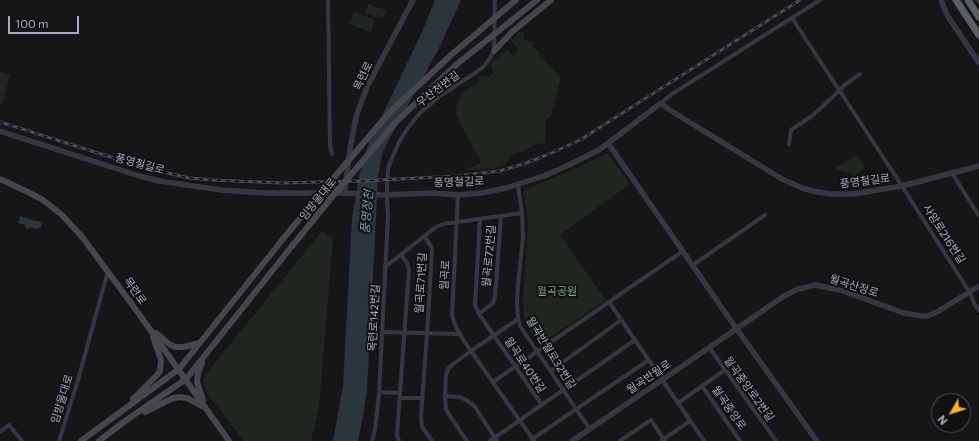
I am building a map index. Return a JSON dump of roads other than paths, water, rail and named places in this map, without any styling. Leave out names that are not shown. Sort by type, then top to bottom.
[{"type":"highway","points":[[956,0],[979,35]]},
{"type":"highway","points":[[968,0],[979,17]]},
{"type":"main road","points":[[81,441],[179,369],[283,239],[389,113],[451,55],[516,0]]},
{"type":"main road","name":"임방울대로","points":[[99,441],[186,379],[292,246],[396,122],[457,64],[537,0]]},
{"type":"main road","points":[[494,51],[512,32],[551,0]]},
{"type":"main road","name":"목련로","points":[[0,179],[43,200],[62,215],[83,238],[149,327],[229,441]]},
{"type":"main road","points":[[149,327],[169,344],[175,346],[184,348],[201,342]]},
{"type":"main road","points":[[120,413],[158,375],[160,371],[161,360],[149,327]]},
{"type":"main road","points":[[207,409],[198,387],[197,377],[200,367],[208,352]]},
{"type":"main road","points":[[120,413],[125,421],[176,397],[187,398],[207,409]]},
{"type":"street","points":[[328,0],[330,146],[332,154]]},
{"type":"street","name":"목련로","points":[[343,191],[357,115],[368,87],[412,0]]},
{"type":"street","points":[[494,51],[495,0]]},
{"type":"street","points":[[661,103],[672,94],[820,0]]},
{"type":"street","points":[[941,0],[947,14],[979,63]]},
{"type":"street","name":"풍영철길로","points":[[792,18],[902,186]]},
{"type":"street","name":"우산천변길","points":[[386,195],[388,170],[391,160],[400,140],[408,128],[418,115],[440,96],[478,72],[494,51]]},
{"type":"street","points":[[789,144],[791,130],[822,107],[839,90],[860,74]]},
{"type":"street","name":"풍영철길로","points":[[0,131],[159,181],[221,190],[264,193],[308,193],[312,190],[386,195],[431,193],[458,195],[482,193],[506,188],[544,176],[599,150],[661,103],[668,109],[782,179],[802,188],[817,192],[831,194],[853,194],[902,186],[979,166]]},
{"type":"street","points":[[608,143],[736,328],[817,441]]},
{"type":"street","points":[[952,174],[979,216]]},
{"type":"street","name":"월곡반월로32번길","points":[[518,185],[522,213],[523,237],[517,302],[520,326],[590,428]]},
{"type":"street","name":"사암로216번길","points":[[902,186],[970,292],[979,311]]},
{"type":"street","name":"목련로142번길","points":[[372,441],[375,430],[379,392],[388,215],[386,195]]},
{"type":"street","name":"월곡로","points":[[458,195],[452,315],[455,325],[464,341],[533,440],[649,360]]},
{"type":"street","name":"월곡로72번길","points":[[457,222],[522,213]]},
{"type":"street","points":[[693,265],[766,215]]},
{"type":"street","name":"월곡로72번길","points":[[479,314],[493,303],[495,298],[501,216]]},
{"type":"street","name":"월곡로72번길","points":[[480,218],[474,305],[494,336]]},
{"type":"street","name":"월곡로71번길","points":[[385,267],[436,227],[443,224],[457,222]]},
{"type":"street","name":"월곡로71번길","points":[[424,236],[432,250],[424,391],[421,416],[422,427],[432,441]]},
{"type":"street","points":[[493,382],[683,251]]},
{"type":"street","name":"월곡로71번길","points":[[399,441],[397,435],[409,269],[407,263],[401,255]]},
{"type":"street","name":"임방울대로","points":[[59,441],[78,380],[108,271]]},
{"type":"street","name":"월곡산정로","points":[[736,328],[790,292],[815,285],[840,290],[904,313],[922,316],[933,315],[970,292]]},
{"type":"street","points":[[970,292],[979,286]]},
{"type":"street","points":[[609,302],[704,441]]},
{"type":"street","points":[[467,441],[446,409],[446,375],[448,370],[453,364],[518,319]]},
{"type":"street","points":[[550,371],[621,320]]},
{"type":"street","name":"월곡반월로","points":[[573,441],[736,328]]},
{"type":"street","points":[[382,332],[460,334]]},
{"type":"street","name":"월곡로40번길","points":[[494,336],[542,405]]},
{"type":"street","name":"월곡로40번길","points":[[490,441],[496,439],[519,420],[635,340]]},
{"type":"street","name":"월곡중앙로2번길","points":[[709,347],[776,441]]},
{"type":"street","points":[[678,402],[725,370]]},
{"type":"street","name":"월곡중앙로","points":[[702,386],[740,441]]},
{"type":"street","points":[[379,392],[400,393],[423,398]]},
{"type":"street","points":[[445,396],[460,397],[472,404],[496,439]]},
{"type":"street","points":[[620,441],[651,420],[664,440],[690,421]]},
{"type":"street","points":[[0,432],[9,425],[22,441]]},
{"type":"water","name":"풍영정천","points":[[435,0],[461,0],[438,50],[383,151],[378,177],[367,390],[362,422],[358,441],[333,441],[343,386],[352,219],[359,175],[369,143],[422,32]]},
{"type":"water","points":[[20,216],[40,221],[42,224],[41,227],[37,229],[30,227],[29,229],[25,228],[25,225],[18,223]]},
{"type":"railway","points":[[0,122],[142,167],[189,178],[281,183],[361,181],[455,176],[500,171],[547,155],[580,140],[800,0]]},
{"type":"park label","name":"월곡공원","points":[[557,291]]}]
